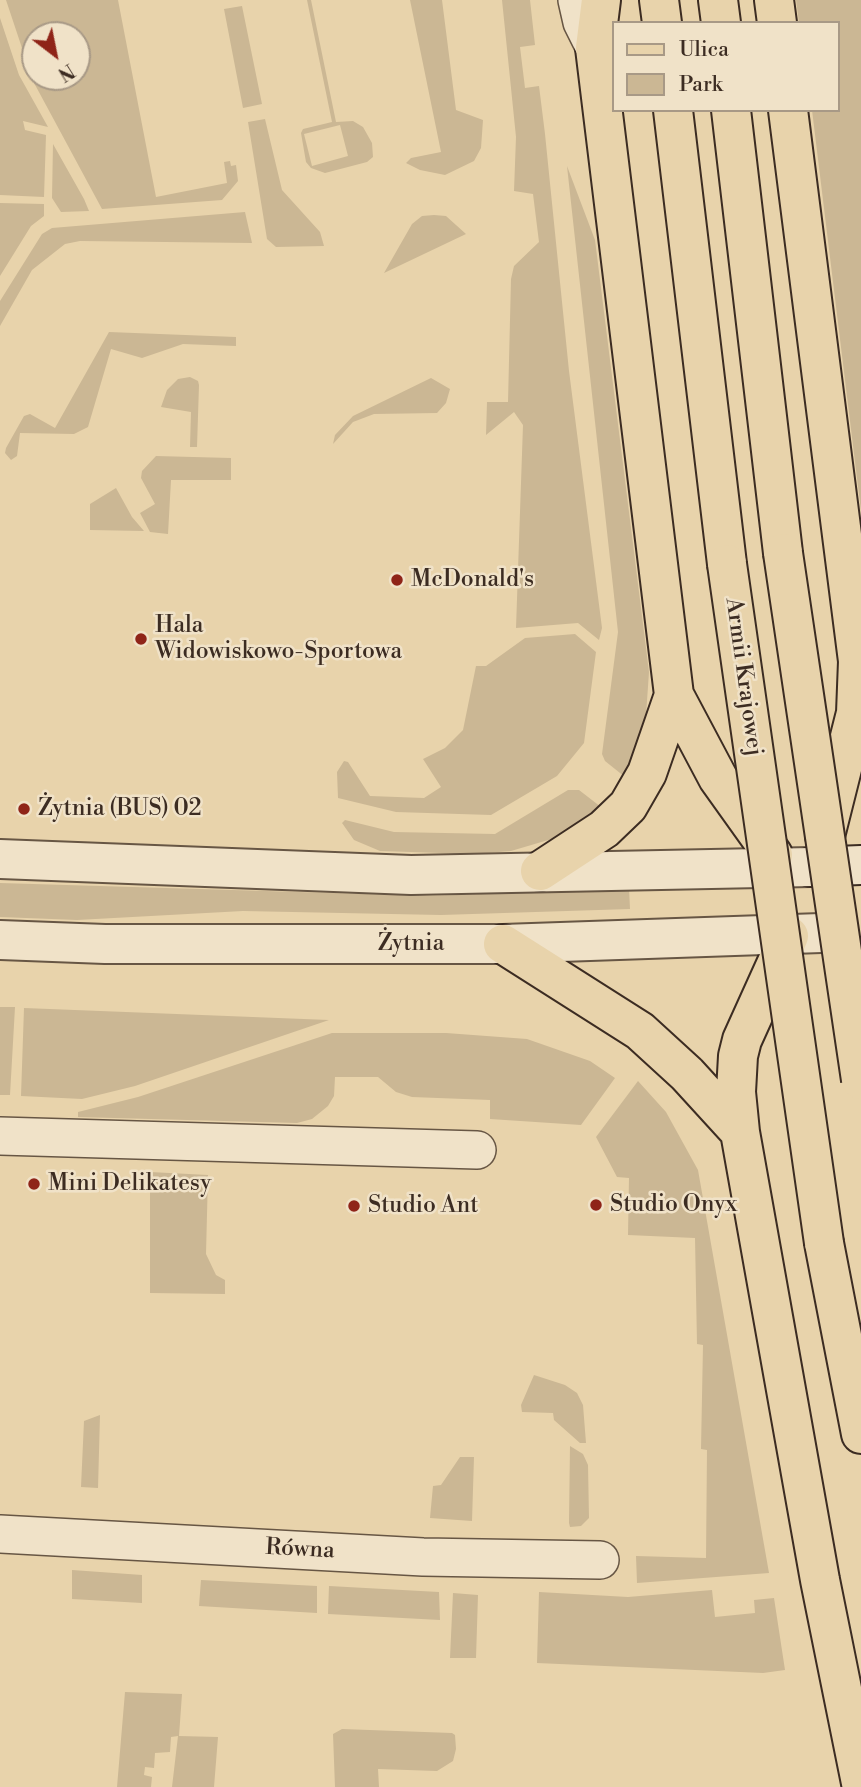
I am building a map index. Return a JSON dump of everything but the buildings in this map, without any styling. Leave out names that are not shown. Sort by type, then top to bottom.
[{"type":"main road","points":[[601,0],[595,48],[674,695],[718,778],[804,867],[825,934],[861,987]]},
{"type":"main road","points":[[659,0],[662,21]]},
{"type":"main road","points":[[718,0],[721,21]]},
{"type":"main road","points":[[774,0],[777,21]]},
{"type":"main road","name":"Armii Krajowej","points":[[673,112],[727,564],[824,1243],[861,1434]]},
{"type":"main road","points":[[731,112],[783,553],[861,1080]]},
{"type":"main road","points":[[788,112],[859,664],[856,713],[804,867]]},
{"type":"main road","points":[[540,871],[604,829],[628,806],[647,773],[674,695]]},
{"type":"main road","points":[[825,934],[750,1019],[738,1056],[736,1092],[740,1132],[820,1580],[861,1783]]},
{"type":"main road","points":[[503,944],[640,1031],[687,1074],[740,1132]]},
{"type":"street","points":[[577,0],[582,22],[595,48]]},
{"type":"street","points":[[0,859],[411,875],[861,865]]},
{"type":"street","name":"Żytnia","points":[[0,940],[106,944],[503,944],[825,934]]},
{"type":"street","points":[[0,1136],[477,1150]]},
{"type":"street","name":"Równa","points":[[0,1534],[423,1557],[600,1560]]},
{"type":"green space","points":[[6,0],[118,0],[156,197],[227,183],[224,162],[230,161],[231,166],[236,165],[238,181],[222,200],[102,209],[38,91],[91,91],[91,21],[21,21],[21,45]]},
{"type":"green space","points":[[307,0],[311,0],[336,122],[353,121],[363,127],[372,143],[373,157],[367,162],[325,173],[311,168],[306,162],[301,133],[303,129],[332,122]],"holes":[[[340,125],[348,156],[312,166],[304,134]]]},
{"type":"green space","points":[[410,0],[442,0],[456,110],[483,120],[481,148],[474,161],[445,175],[420,170],[406,163],[411,158],[441,152]]},
{"type":"green space","points":[[502,0],[530,0],[535,45],[520,47],[525,88],[539,86],[569,371],[602,628],[599,640],[578,623],[516,628],[523,425],[514,412],[486,435],[487,402],[508,402],[511,279],[514,266],[539,242],[533,194],[514,191],[516,137]]},
{"type":"green space","points":[[796,0],[861,0],[861,511],[812,112],[840,112],[840,21],[799,21]]},
{"type":"green space","points":[[242,6],[262,104],[243,108],[224,9]]},
{"type":"green space","points":[[0,18],[21,79],[21,91],[28,91],[48,127],[23,121],[25,130],[46,135],[44,197],[0,195]]},
{"type":"green space","points":[[265,119],[282,190],[320,232],[324,246],[276,247],[267,239],[248,122]]},
{"type":"green space","points":[[53,144],[89,211],[61,212],[52,198]]},
{"type":"green space","points":[[567,166],[595,240],[649,672],[645,730],[625,777],[605,761],[602,754],[618,632]]},
{"type":"green space","points":[[0,203],[44,204],[44,216],[31,226],[0,276]]},
{"type":"green space","points":[[245,212],[252,243],[80,241],[65,244],[32,270],[0,326],[0,301],[42,234],[52,228]]},
{"type":"green space","points":[[422,216],[446,216],[466,234],[384,273],[412,224]]},
{"type":"green space","points":[[109,332],[236,337],[236,346],[183,344],[142,358],[111,349],[88,427],[74,434],[20,433],[17,456],[11,460],[5,453],[6,448],[24,416],[30,414],[55,428]]},
{"type":"green space","points":[[190,377],[198,381],[199,385],[197,447],[190,447],[191,412],[161,407],[167,390],[178,379]]},
{"type":"green space","points":[[431,378],[450,389],[446,403],[437,413],[374,414],[353,422],[333,444],[335,435],[353,416]]},
{"type":"green space","points":[[156,456],[231,458],[231,480],[171,480],[168,534],[150,532],[140,513],[155,504],[141,478],[142,471]]},
{"type":"green space","points":[[116,488],[132,517],[144,531],[90,530],[90,504]]},
{"type":"green space","points":[[575,634],[596,652],[584,743],[557,776],[491,815],[396,812],[338,798],[337,772],[344,761],[348,762],[370,796],[424,798],[441,787],[423,759],[445,748],[463,730],[476,666],[486,666],[525,638]]},
{"type":"green space","points":[[568,790],[579,790],[601,807],[555,838],[511,851],[473,854],[380,851],[354,840],[342,823],[345,820],[394,832],[495,834]]},
{"type":"green space","points":[[0,883],[432,896],[629,888],[630,909],[441,915],[243,911],[77,920],[0,917]]},
{"type":"green space","points":[[0,1007],[15,1007],[10,1095],[0,1095]]},
{"type":"green space","points":[[24,1008],[329,1020],[135,1086],[82,1099],[21,1096]]},
{"type":"green space","points":[[332,1033],[446,1033],[527,1039],[590,1061],[615,1078],[581,1125],[490,1119],[490,1100],[412,1097],[396,1092],[378,1077],[335,1077],[334,1096],[328,1106],[312,1119],[297,1123],[78,1117],[78,1112],[138,1097]]},
{"type":"green space","points":[[638,1081],[666,1112],[698,1170],[769,1573],[637,1583],[636,1556],[706,1558],[707,1450],[701,1449],[703,1345],[697,1344],[695,1238],[628,1235],[629,1178],[617,1177],[596,1137]]},
{"type":"green space","points":[[150,1172],[208,1175],[206,1254],[216,1275],[225,1280],[225,1294],[150,1293]]},
{"type":"green space","points":[[534,1375],[565,1385],[577,1393],[583,1405],[586,1443],[580,1443],[554,1420],[553,1413],[522,1412],[521,1405]]},
{"type":"green space","points":[[100,1415],[98,1488],[81,1487],[84,1421]]},
{"type":"green space","points":[[570,1446],[583,1454],[588,1465],[589,1518],[581,1526],[570,1527],[569,1523]]},
{"type":"green space","points":[[460,1457],[474,1457],[472,1521],[430,1518],[433,1486],[441,1485]]},
{"type":"green space","points":[[72,1570],[142,1575],[142,1603],[72,1599]]},
{"type":"green space","points":[[201,1580],[317,1586],[317,1613],[199,1606]]},
{"type":"green space","points":[[329,1586],[439,1592],[440,1620],[328,1614]]},
{"type":"green space","points":[[712,1590],[715,1617],[755,1613],[754,1600],[774,1598],[785,1670],[763,1673],[537,1663],[539,1592],[628,1597]]},
{"type":"green space","points":[[453,1593],[478,1595],[476,1658],[450,1658]]},
{"type":"green space","points":[[125,1692],[182,1694],[179,1736],[218,1737],[214,1787],[172,1787],[178,1736],[171,1737],[170,1752],[155,1753],[154,1768],[145,1767],[144,1775],[152,1777],[151,1787],[117,1787]]},
{"type":"green space","points":[[342,1729],[452,1733],[455,1735],[456,1749],[453,1761],[437,1771],[378,1769],[379,1787],[335,1787],[333,1734]]},
{"type":"place","name":"McDonald's","points":[[397,580]]},
{"type":"place","name":"Hala Widowiskowo-Sportowa","points":[[141,639]]},
{"type":"place","name":"Żytnia (BUS) 02","points":[[24,809]]},
{"type":"place","name":"Mini Delikatesy","points":[[34,1184]]},
{"type":"place","name":"Studio Onyx","points":[[596,1205]]},
{"type":"place","name":"Studio Ant","points":[[354,1206]]}]
